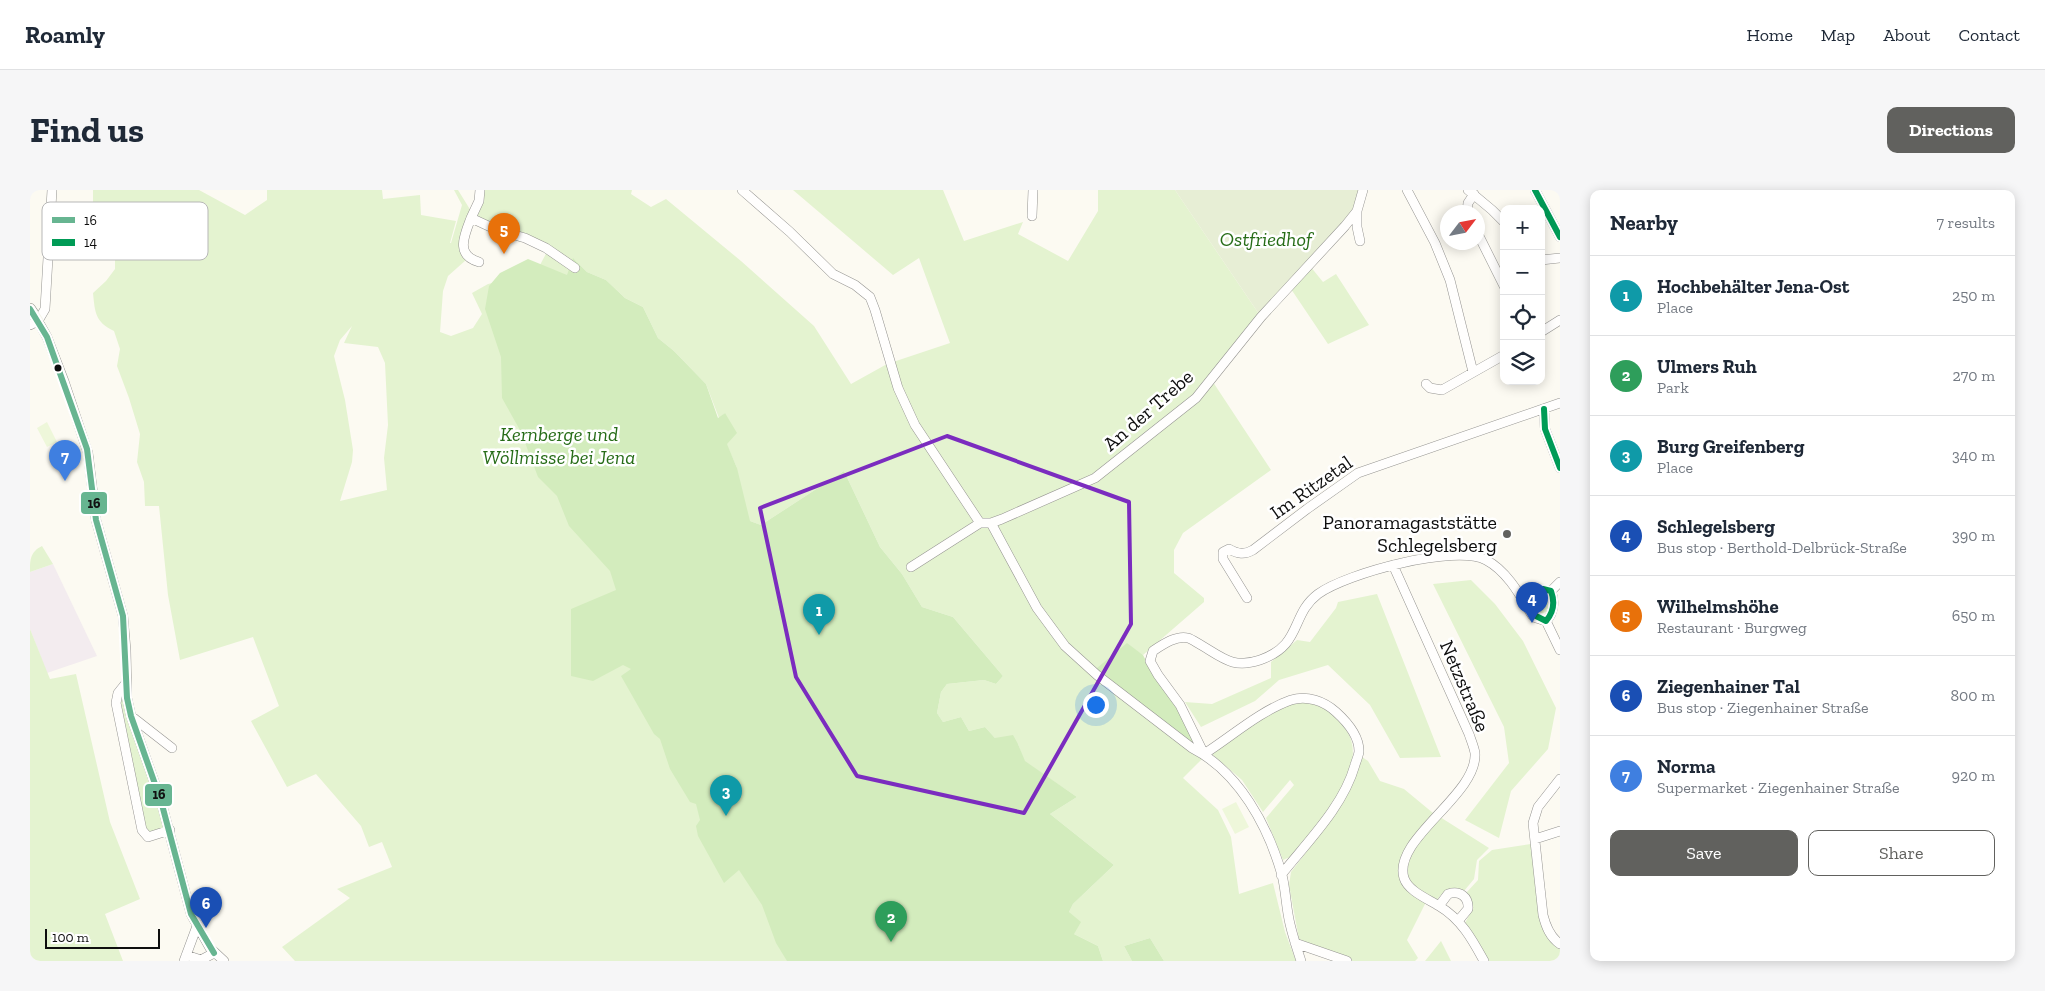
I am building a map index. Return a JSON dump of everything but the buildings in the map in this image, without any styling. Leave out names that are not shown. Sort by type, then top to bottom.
[{"type":"street","points":[[479,262],[469,259],[463,245],[465,234],[479,201],[480,190]]},
{"type":"street","points":[[742,190],[790,232],[833,274],[855,285],[870,297],[876,310],[898,388],[915,425],[980,523]]},
{"type":"street","points":[[1032,216],[1033,190]]},
{"type":"street","name":"An der Trebe","points":[[1360,241],[1356,227],[1357,211],[1363,190]]},
{"type":"street","points":[[1407,190],[1435,243],[1450,280],[1473,372]]},
{"type":"street","points":[[1536,190],[1560,237]]},
{"type":"street","points":[[1468,205],[1471,192],[1500,218]]},
{"type":"street","name":"An der Trebe","points":[[911,567],[980,523],[991,522],[1095,478],[1196,398],[1260,317],[1357,211]]},
{"type":"street","points":[[471,218],[546,248],[575,268]]},
{"type":"street","points":[[1485,248],[1500,278]]},
{"type":"street","points":[[1545,260],[1560,258]]},
{"type":"street","points":[[34,323],[45,309],[48,260]]},
{"type":"street","points":[[30,309],[34,323],[47,337],[66,386],[88,453],[96,520],[122,616],[126,651],[126,683],[131,716],[156,784],[170,830],[191,914],[214,953],[224,961]]},
{"type":"street","points":[[1545,329],[1560,320]]},
{"type":"street","points":[[1426,384],[1430,388],[1442,390],[1500,357]]},
{"type":"street","name":"Im Ritzetal","points":[[1247,598],[1223,559],[1222,552],[1229,549],[1238,554],[1246,554],[1253,550],[1314,503],[1358,473],[1560,403]]},
{"type":"street","points":[[1544,409],[1545,429],[1560,468]]},
{"type":"street","points":[[991,522],[1037,608],[1065,646],[1097,675],[1192,748],[1204,754],[1236,782],[1260,820],[1282,874],[1295,943],[1301,961]]},
{"type":"street","points":[[1204,754],[1180,704],[1150,661],[1153,650],[1174,639],[1188,638],[1224,660],[1237,664],[1262,659],[1276,652],[1289,642],[1302,613],[1318,594],[1366,572],[1393,565],[1457,555],[1474,556],[1484,559],[1501,571],[1532,615],[1546,621],[1560,650]]},
{"type":"street","name":"Netzstraße","points":[[1393,565],[1469,734],[1475,753],[1472,767],[1460,788],[1411,845],[1404,861],[1403,877],[1411,888],[1458,920],[1469,934],[1484,961]]},
{"type":"street","points":[[1552,591],[1560,582]]},
{"type":"street","points":[[1521,598],[1535,590],[1552,591]]},
{"type":"street","points":[[1546,621],[1550,617],[1553,607],[1554,598],[1552,591]]},
{"type":"street","points":[[126,683],[118,693],[116,703],[142,830],[148,837],[170,830]]},
{"type":"street","points":[[1204,754],[1274,708],[1293,700],[1312,699],[1328,704],[1345,720],[1355,737],[1359,750],[1350,781],[1336,806],[1282,874]]},
{"type":"street","points":[[131,716],[172,748]]},
{"type":"street","points":[[1560,779],[1538,807],[1533,823],[1543,915],[1546,928],[1554,940],[1560,944]]},
{"type":"street","points":[[1535,840],[1560,831]]},
{"type":"street","points":[[1439,906],[1448,894],[1457,892],[1463,895],[1467,900],[1468,909],[1458,920]]},
{"type":"street","points":[[197,926],[185,958],[201,960],[214,953]]},
{"type":"street","points":[[1295,943],[1347,961]]},
{"type":"highlighted area","points":[[947,436],[1129,502],[1131,624],[1024,813],[857,776],[796,677],[760,508]]},
{"type":"shaded area","points":[[53,564],[97,656],[47,673],[30,629],[30,572]]},
{"type":"green space","points":[[93,190],[199,190],[245,215],[267,200],[267,190],[382,190],[383,199],[420,195],[421,215],[456,221],[451,243],[462,205],[454,190],[458,190],[471,211],[462,253],[466,260],[448,276],[443,291],[440,332],[451,336],[473,328],[482,314],[472,293],[488,284],[525,275],[540,265],[549,248],[476,218],[482,190],[632,190],[631,194],[651,207],[666,199],[741,261],[814,326],[851,384],[887,364],[950,343],[919,258],[893,275],[793,190],[943,190],[964,241],[1023,222],[1018,234],[1068,261],[1098,211],[1098,190],[1175,190],[1261,317],[1211,379],[1271,470],[1183,533],[1174,550],[1174,573],[1204,598],[1204,602],[1143,655],[1126,644],[1202,759],[1183,778],[1218,810],[1231,837],[1239,894],[1273,883],[1285,932],[1296,961],[1164,961],[1150,938],[1124,946],[1132,961],[1103,961],[1098,946],[1074,934],[1069,912],[1073,904],[1114,865],[1050,814],[1077,797],[1024,761],[1018,744],[995,738],[985,727],[969,731],[961,717],[943,722],[937,713],[941,692],[947,684],[984,680],[996,684],[1003,676],[953,617],[922,607],[902,574],[880,547],[844,471],[761,525],[750,521],[1077,961],[295,961],[282,947],[350,898],[337,889],[392,867],[382,842],[369,847],[361,826],[316,774],[287,787],[251,721],[279,706],[253,637],[180,660],[168,595],[159,506],[145,506],[144,482],[137,462],[140,434],[117,366],[120,349],[114,331],[103,324],[97,316],[94,306],[93,293],[115,269],[115,260],[208,260],[208,202],[93,202]],"holes":[[[573,258],[587,272],[606,280],[625,298],[643,307],[658,338],[674,351],[706,384],[719,418],[725,413],[726,443],[737,468]],[[352,326],[344,343],[378,347],[385,363],[388,425],[384,458],[387,490],[340,501],[352,462],[353,450],[345,400],[334,356],[340,340]]]},
{"type":"green space","name":"Ostfriedhof","points":[[1175,190],[1363,190],[1357,211],[1261,317]]},
{"type":"green space","name":"Kernberge und Wöllmisse bei Jena","points":[[573,258],[587,272],[606,280],[625,298],[643,307],[658,338],[674,351],[706,384],[718,418],[725,413],[737,433],[727,444],[737,468],[750,521],[761,525],[844,471],[880,547],[902,574],[922,607],[953,617],[1003,676],[996,684],[984,680],[947,684],[941,692],[937,713],[943,722],[961,717],[969,731],[985,727],[995,738],[1013,735],[1025,761],[1077,797],[1050,814],[1114,865],[1073,904],[1069,912],[1081,922],[1074,934],[1098,946],[1103,961],[787,961],[776,943],[762,905],[739,870],[724,883],[698,836],[696,826],[700,820],[696,804],[690,802],[670,769],[660,739],[654,734],[621,676],[631,669],[623,665],[593,681],[571,676],[571,609],[616,590],[610,571],[569,526],[557,496],[538,477],[521,432],[502,398],[501,357],[485,309],[489,286],[500,273],[528,259],[567,275]]},
{"type":"green space","points":[[1310,266],[1323,282],[1336,274],[1369,325],[1328,344],[1289,286]]},
{"type":"green space","points":[[47,422],[57,442],[47,447],[37,428]]},
{"type":"green space","points":[[42,546],[53,564],[30,572],[32,557],[35,551]]},
{"type":"green space","points":[[1471,580],[1495,604],[1523,641],[1556,708],[1548,749],[1511,791],[1499,838],[1465,820],[1509,763],[1504,727],[1433,584]]},
{"type":"green space","points":[[1377,594],[1441,757],[1400,758],[1370,705],[1328,665],[1279,680],[1255,701],[1201,727],[1185,702],[1212,704],[1271,678],[1271,662],[1297,640],[1310,642],[1336,608],[1338,602]]},
{"type":"green space","points":[[1545,594],[1551,599],[1546,612],[1541,614],[1534,608],[1531,599],[1535,595]]},
{"type":"green space","points":[[30,629],[50,679],[76,674],[110,822],[140,899],[105,914],[123,961],[30,961]]},
{"type":"green space","points":[[1127,643],[1143,655],[1153,674],[1179,706],[1202,759],[1091,673]]},
{"type":"green space","points":[[123,690],[154,788],[164,828],[153,833],[146,832],[117,704]]},
{"type":"green space","points":[[1302,702],[1324,708],[1341,723],[1351,739],[1353,757],[1340,794],[1328,812],[1290,857],[1283,860],[1266,818],[1294,785],[1290,780],[1263,812],[1242,780],[1213,755],[1213,750],[1278,709]]},
{"type":"green space","points":[[1362,757],[1368,761],[1380,781],[1404,789],[1433,813],[1408,844],[1401,861],[1401,880],[1426,902],[1407,940],[1418,958],[1415,961],[1352,961],[1299,939],[1289,885],[1291,872],[1331,820]]},
{"type":"green space","points":[[1236,802],[1249,827],[1235,834],[1222,809]]},
{"type":"green space","points":[[1440,817],[1489,848],[1477,860],[1474,879],[1464,891],[1449,890],[1442,893],[1437,900],[1414,887],[1406,872],[1407,863],[1415,846]]},
{"type":"green space","points":[[1531,844],[1540,921],[1548,936],[1560,948],[1560,961],[1487,961],[1465,923],[1472,910],[1466,893],[1478,880],[1479,861],[1492,850]]},
{"type":"green space","points":[[1150,938],[1164,961],[1132,961],[1124,946]]},
{"type":"green space","points":[[1441,941],[1451,961],[1425,961]]},
{"type":"transit line","name":"14","points":[[1535,190],[1560,237]]},
{"type":"transit line","name":"16","points":[[30,309],[47,337],[87,449],[96,520],[123,616],[127,698],[131,716],[161,801],[191,914],[214,953]]},
{"type":"transit line","name":"14","points":[[1544,409],[1545,429],[1560,468]]},
{"type":"transit line","name":"14","points":[[1543,589],[1551,591],[1553,599],[1553,607],[1546,621],[1534,615],[1521,598],[1535,590],[1543,589]]},
{"type":"place","name":"Wilhelmshöhe","points":[[504,254]]},
{"type":"place","name":"Norma","points":[[65,481]]},
{"type":"place","name":"Panoramagaststätte Schlegelsberg","points":[[1507,534]]},
{"type":"place","name":"Schlegelsberg","points":[[1532,623]]},
{"type":"place","name":"Hochbehälter Jena-Ost","points":[[819,635]]},
{"type":"place","name":"Burg Greifenberg","points":[[726,816]]},
{"type":"place","name":"Ziegenhainer Tal","points":[[206,928]]},
{"type":"place","name":"Ulmers Ruh","points":[[891,942]]}]
